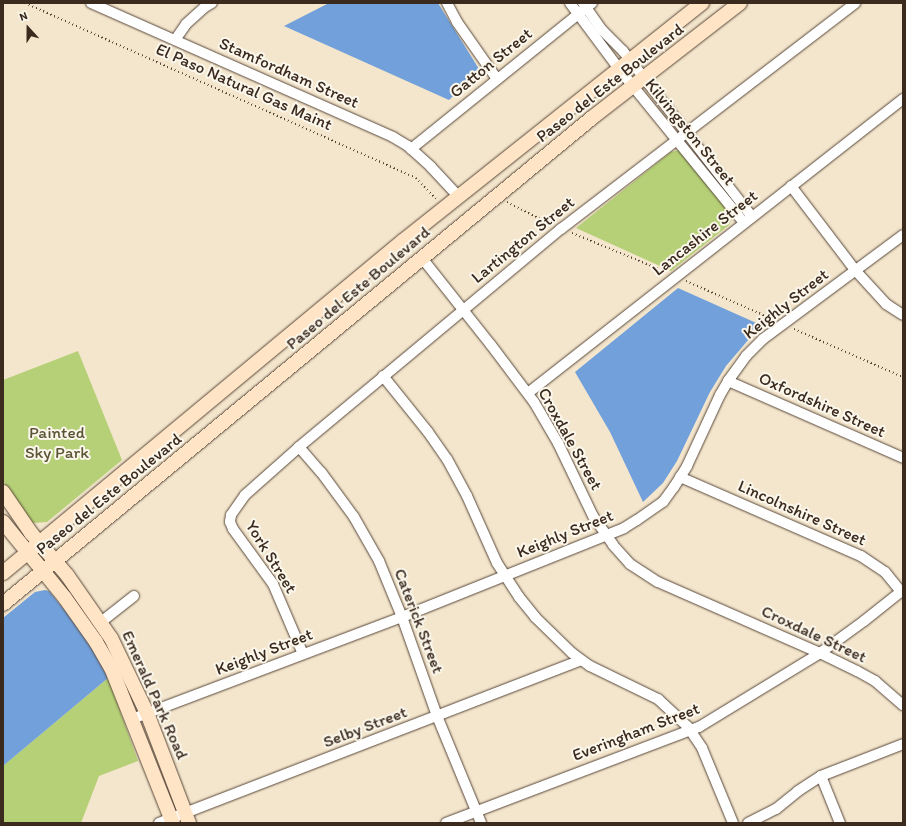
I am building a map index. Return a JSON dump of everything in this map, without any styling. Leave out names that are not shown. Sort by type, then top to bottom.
[{"type":"main road","name":"Paseo del Este Boulevard","points":[[3,573],[458,196],[702,3]]},
{"type":"main road","name":"Paseo del Este Boulevard","points":[[3,604],[422,258],[638,82],[740,3]]},
{"type":"main road","name":"Emerald Park Road","points":[[3,492],[15,512],[101,622],[120,655],[147,713],[187,818]]},
{"type":"main road","name":"Emerald Park Road","points":[[3,522],[43,570],[96,642],[112,670],[132,719],[168,821]]},
{"type":"street","name":"Stamfordham Street","points":[[91,3],[393,137],[411,149],[431,167],[458,196]]},
{"type":"street","points":[[175,40],[186,24],[204,7],[212,3]]},
{"type":"street","points":[[447,3],[457,22],[497,79]]},
{"type":"street","name":"Kilvingston Street","points":[[570,3],[638,82],[677,141],[748,220]]},
{"type":"street","name":"Lartington Street","points":[[230,522],[231,515],[245,495],[299,446],[463,309],[561,229],[856,3]]},
{"type":"street","name":"Gatton Street","points":[[411,149],[578,14],[587,5]]},
{"type":"street","name":"Kilvingston Street","points":[[587,5],[624,64],[638,82],[687,133],[748,220]]},
{"type":"street","name":"Lancashire Street","points":[[528,393],[903,99]]},
{"type":"street","points":[[791,186],[856,270],[886,304],[903,315]]},
{"type":"street","name":"Keighly Street","points":[[132,719],[402,617],[606,535],[637,520],[663,502],[680,477],[728,381],[746,356],[763,339],[903,235]]},
{"type":"street","name":"Croxdale Street","points":[[422,258],[528,393],[558,443],[590,509],[606,535],[630,564],[652,578],[820,652],[875,681],[903,705]]},
{"type":"street","points":[[383,376],[428,432],[447,459],[467,496],[497,563],[534,617],[566,648],[581,660],[596,669],[658,699],[691,731],[702,748],[733,823]]},
{"type":"street","name":"Oxfordshire Street","points":[[728,381],[903,458]]},
{"type":"street","name":"Caterick Street","points":[[299,446],[336,491],[366,537],[402,617],[437,716],[481,823]]},
{"type":"street","name":"Lincolnshire Street","points":[[680,477],[862,556],[885,572],[902,591]]},
{"type":"street","name":"York Street","points":[[230,522],[238,537],[256,559],[272,584],[303,654]]},
{"type":"street","name":"Everingham Street","points":[[446,823],[691,731],[716,718],[820,652],[864,621],[902,591]]},
{"type":"street","points":[[101,622],[134,596]]},
{"type":"street","name":"Selby Street","points":[[168,821],[187,818],[437,716],[581,660]]},
{"type":"street","points":[[748,823],[776,809],[798,791],[822,776],[903,744]]},
{"type":"street","points":[[822,776],[840,823]]},
{"type":"path","name":"El Paso Natural Gas Maint","points":[[25,3],[416,178],[444,208]]},
{"type":"path","points":[[504,200],[517,209],[561,229],[676,276],[903,377]]},
{"type":"green space","points":[[679,150],[733,217],[729,225],[671,271],[576,228],[671,152]]},
{"type":"green space","name":"Painted Sky Park","points":[[78,351],[122,460],[47,522],[33,523],[11,497],[3,480],[3,380]]},
{"type":"green space","points":[[108,678],[138,761],[99,776],[81,823],[3,823],[3,766]]},
{"type":"water","points":[[329,3],[438,3],[479,69],[476,74],[449,100],[284,26]]},
{"type":"water","points":[[678,288],[763,326],[749,339],[726,366],[710,392],[677,461],[663,483],[643,502],[610,432],[575,372]]},
{"type":"water","points":[[45,590],[49,591],[88,639],[108,678],[3,766],[3,618],[35,592]]}]
